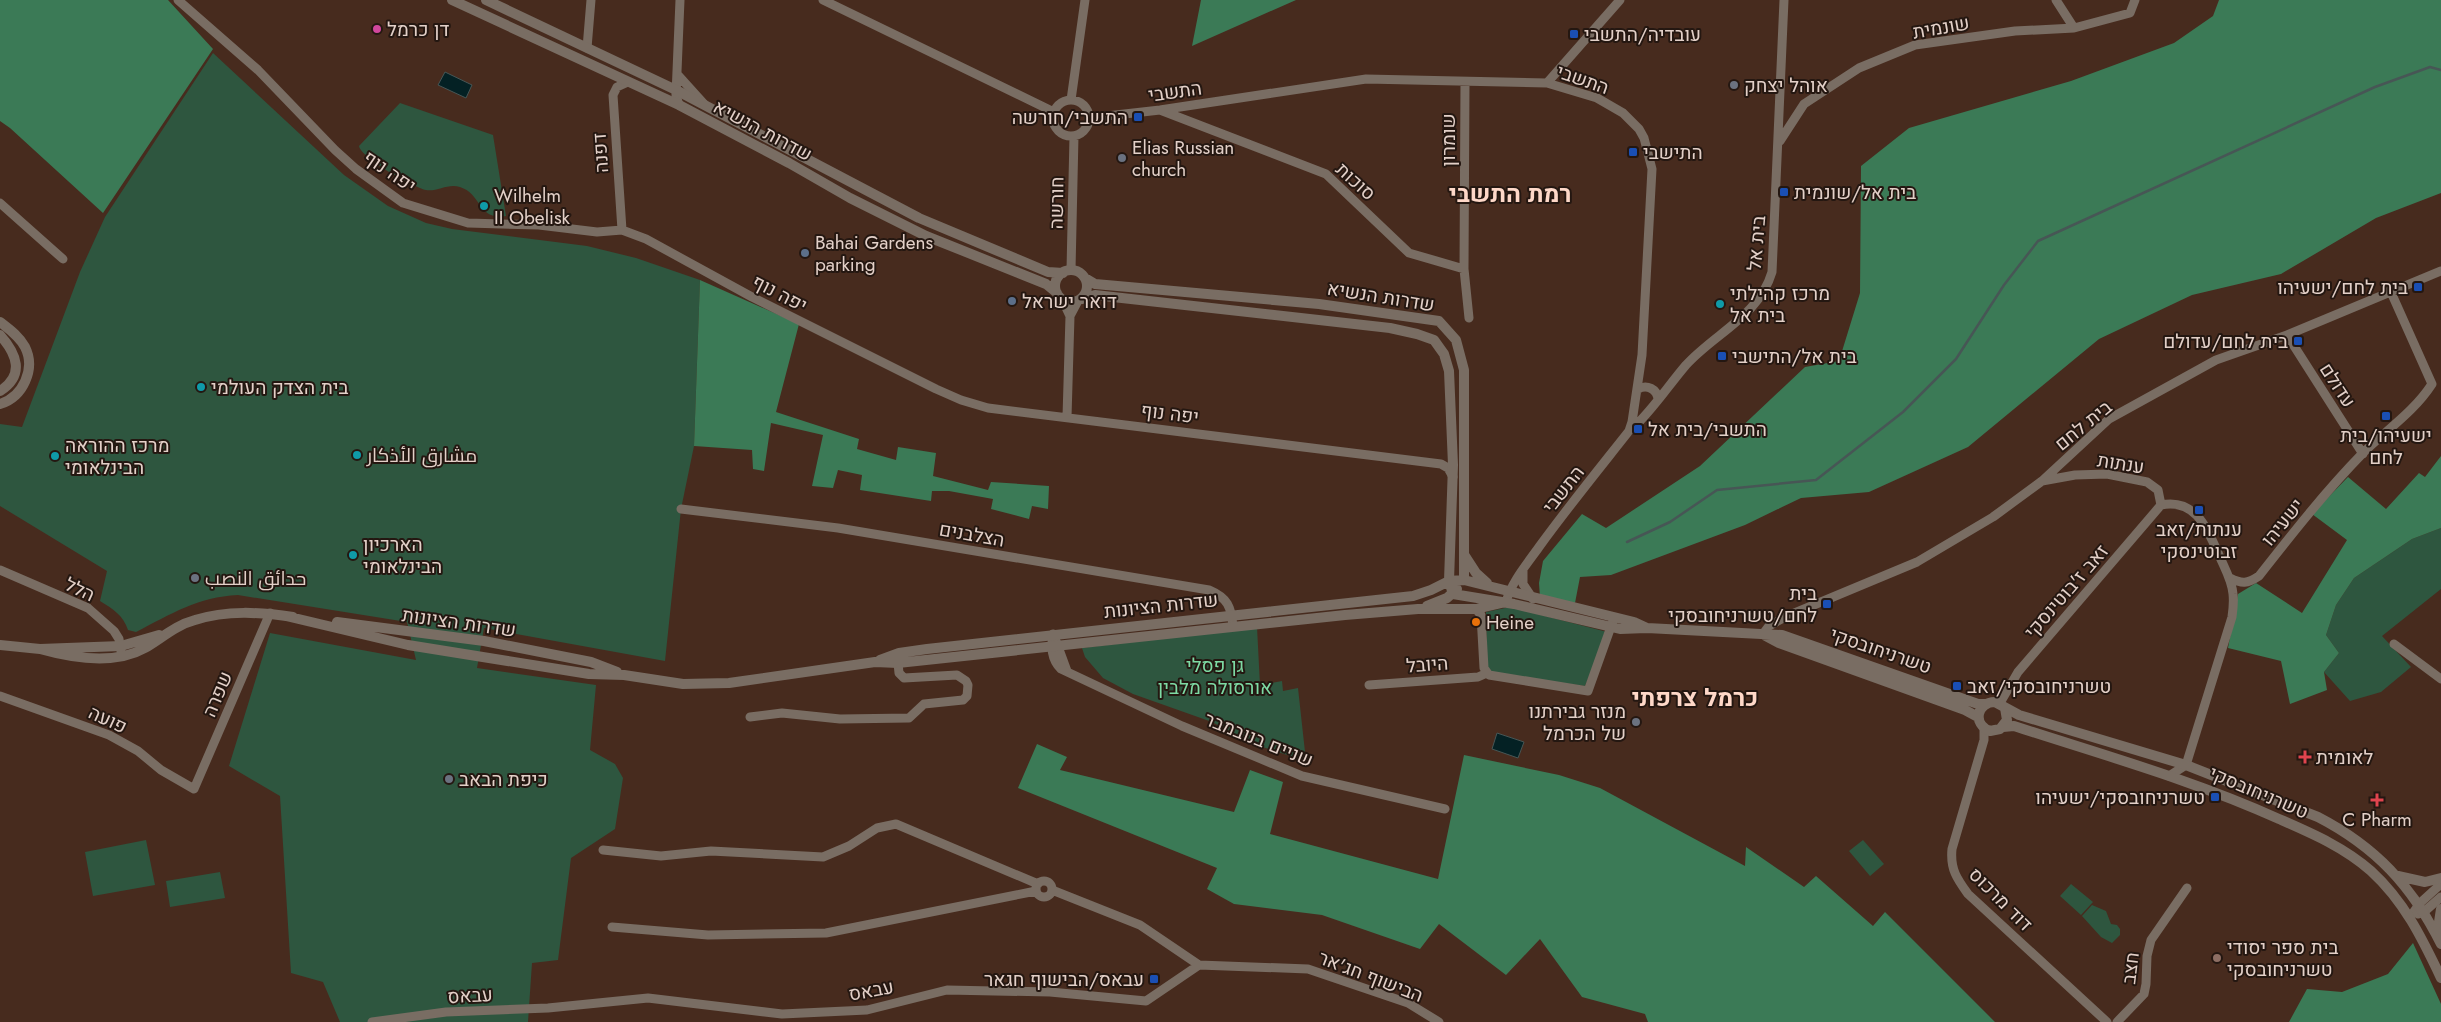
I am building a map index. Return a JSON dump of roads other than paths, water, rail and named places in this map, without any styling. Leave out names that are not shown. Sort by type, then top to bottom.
[{"type":"street","name":"יפה נוף","points":[[178,0],[258,70],[342,156],[403,203],[468,223],[539,225],[597,232],[622,230],[646,239],[760,301],[961,400],[1003,411],[1067,416],[1441,464]]},
{"type":"street","name":"שדרות הנשיא","points":[[452,0],[679,105],[789,163],[850,198],[914,230],[1046,284],[1059,296]]},
{"type":"street","name":"שדרות הנשיא","points":[[486,0],[676,90],[919,218],[1048,272],[1067,272]]},
{"type":"street","points":[[586,48],[591,0]]},
{"type":"street","points":[[679,105],[676,90],[680,0]]},
{"type":"street","points":[[823,0],[1054,112]]},
{"type":"street","points":[[1071,100],[1085,0]]},
{"type":"street","points":[[1547,83],[1620,0]]},
{"type":"street","name":"בית אל","points":[[1629,431],[1699,352],[1748,312],[1759,300],[1769,281],[1772,272],[1784,0]]},
{"type":"street","points":[[2056,0],[2074,28]]},
{"type":"street","name":"שונמית","points":[[1778,146],[1785,130],[1804,104],[1859,68],[1915,45],[2015,31],[2074,28],[2130,13],[2135,0]]},
{"type":"street","points":[[677,74],[705,105]]},
{"type":"street","name":"התשבי","points":[[1089,118],[1160,110],[1366,79],[1547,83],[1598,98],[1623,113],[1639,129],[1650,154],[1652,169],[1642,355],[1629,431],[1559,520],[1523,570],[1510,591],[1506,602]]},
{"type":"street","name":"דפנה","points":[[622,230],[613,95],[617,87],[628,82]]},
{"type":"street","name":"שומרון","points":[[1465,82],[1464,269],[1469,318]]},
{"type":"street","points":[[1071,100],[1082,103],[1086,107],[1089,118],[1086,128],[1074,136],[1062,133],[1053,118],[1054,112],[1061,103],[1071,100]]},
{"type":"street","name":"סוכות","points":[[1160,110],[1326,174],[1410,253],[1464,269]]},
{"type":"street","name":"חורשה","points":[[1067,272],[1074,136]]},
{"type":"street","points":[[0,203],[63,259]]},
{"type":"street","name":"בית לחם","points":[[1763,634],[1769,626],[1785,617],[1917,562],[1998,514],[2042,481],[2110,419],[2216,360],[2287,335],[2390,290],[2441,271]]},
{"type":"street","points":[[1067,416],[1070,316],[1087,288],[1085,278],[1079,272],[1067,272],[1057,279],[1059,296],[1070,316]]},
{"type":"street","name":"שדרות הנשיא","points":[[1085,278],[1095,284],[1319,304],[1439,321],[1456,340],[1464,370],[1464,580]]},
{"type":"street","name":"ישעיהו","points":[[2230,578],[2240,584],[2249,583],[2259,576],[2312,509],[2362,454],[2423,397],[2432,384],[2390,290]]},
{"type":"street","name":"שדרות הנשיא","points":[[1080,300],[1095,295],[1390,328],[1426,336],[1439,347],[1448,362],[1453,454],[1449,581],[1453,594]]},
{"type":"street","points":[[1059,296],[1070,302],[1080,300]]},
{"type":"street","points":[[0,322],[24,345],[29,361],[22,388],[15,396],[0,404]]},
{"type":"street","points":[[0,334],[14,355],[16,364],[16,373],[9,385],[0,391]]},
{"type":"street","name":"עדולם","points":[[2287,335],[2362,454]]},
{"type":"street","points":[[1650,408],[1642,406],[1637,393],[1644,386],[1651,388],[1656,393],[1658,399]]},
{"type":"street","points":[[1441,464],[1449,460],[1453,454]]},
{"type":"street","points":[[1441,464],[1448,468],[1453,477]]},
{"type":"street","name":"ענתות","points":[[2042,481],[2075,475],[2107,474],[2147,482],[2158,490],[2161,504]]},
{"type":"street","points":[[2161,504],[2172,502],[2188,508],[2204,522],[2230,578],[2233,594],[2232,618],[2186,765],[2168,776]]},
{"type":"street","name":"זאב ז'בוטינסקי","points":[[2003,705],[2018,672],[2161,504]]},
{"type":"street","name":"הצלבנים","points":[[681,509],[838,528],[1209,590],[1226,600],[1232,615],[1233,626]]},
{"type":"street","points":[[1464,552],[1476,573],[1490,585]]},
{"type":"street","name":"הלל","points":[[0,570],[88,608],[114,631],[121,646]]},
{"type":"street","points":[[1523,570],[1523,584],[1533,599]]},
{"type":"street","points":[[1418,609],[1441,601],[1453,594],[1464,580]]},
{"type":"street","name":"טשרניחובסקי","points":[[1449,581],[1464,580],[1490,585],[1611,622]]},
{"type":"street","name":"שדרות הציונות","points":[[875,662],[899,653],[927,648],[1413,596],[1449,581]]},
{"type":"street","points":[[1453,594],[1506,602]]},
{"type":"street","name":"טשרניחובסקי","points":[[1418,609],[1476,609],[1506,602],[1647,628],[1782,635],[1978,704],[1985,704]]},
{"type":"street","name":"שדרות הציונות","points":[[40,649],[84,658],[116,657],[138,652],[186,623],[216,614],[270,613],[408,645],[589,674],[624,675],[683,684],[713,684],[875,662],[898,663],[1233,626],[1418,609]]},
{"type":"street","points":[[1476,609],[1481,614],[1484,668],[1486,673],[1492,676],[1588,691],[1611,622]]},
{"type":"street","name":"שפרה","points":[[194,789],[270,613]]},
{"type":"street","name":"שדרות הציונות","points":[[286,616],[484,641],[591,662],[624,675]]},
{"type":"street","name":"שדרות הציונות","points":[[3,647],[40,649],[121,646],[169,632]]},
{"type":"street","name":"שניים בנובמבר","points":[[1053,634],[1055,647],[1062,664],[1069,674],[1182,726],[1302,776],[1445,809]]},
{"type":"street","name":"טשרניחובסקי","points":[[1763,634],[1779,643],[1965,710],[1978,717]]},
{"type":"street","points":[[2394,644],[2441,679]]},
{"type":"street","points":[[116,657],[120,653],[121,646]]},
{"type":"street","points":[[750,718],[782,713],[840,719],[909,718],[924,704],[959,701],[966,698],[968,685],[962,677],[957,675],[908,679],[899,674],[898,663]]},
{"type":"street","name":"היובל","points":[[1369,684],[1478,677],[1486,673]]},
{"type":"street","name":"פועה","points":[[0,696],[109,735],[138,752],[161,770],[194,789]]},
{"type":"street","points":[[1990,702],[2003,705],[2008,720],[1994,729],[1978,717],[1980,710],[1985,704],[1990,702]]},
{"type":"street","name":"טשרניחובסקי","points":[[2003,705],[2019,715],[2186,765],[2318,817],[2354,838],[2395,874],[2422,907],[2441,944]]},
{"type":"street","name":"טשרניחובסקי","points":[[1994,729],[2014,726],[2236,799],[2345,850],[2377,876],[2410,917],[2441,978]]},
{"type":"street","name":"דוד מרכוס","points":[[1994,729],[1984,740],[1952,849],[1950,863],[1955,876],[1968,894],[2106,1022]]},
{"type":"street","points":[[603,850],[661,856],[711,851],[823,857],[849,846],[877,828],[896,824],[1037,887]]},
{"type":"street","points":[[2395,874],[2416,881],[2429,882],[2441,878]]},
{"type":"street","points":[[612,927],[708,935],[826,933],[1037,887],[1046,881],[1051,884],[1052,890],[1050,895],[1045,897],[1039,896],[1037,887]]},
{"type":"street","points":[[2410,917],[2422,907],[2441,884]]},
{"type":"street","name":"חצב","points":[[2117,1022],[2144,994],[2147,956],[2151,940],[2187,888]]},
{"type":"street","points":[[1052,890],[1140,925],[1199,965]]},
{"type":"street","points":[[2422,907],[2441,897]]},
{"type":"street","points":[[2441,909],[2439,922],[2441,936]]},
{"type":"street","name":"עבאס","points":[[372,1022],[446,1012],[548,1008],[648,998],[782,1014],[867,1010],[947,990],[1050,992],[1146,1001],[1199,965]]},
{"type":"street","name":"הבישוף חג'אר","points":[[1199,965],[1308,969],[1408,1003],[1439,1022]]},
{"type":"water","points":[[445,72],[472,85],[466,98],[438,85]]},
{"type":"water","points":[[1497,733],[1524,742],[1518,758],[1492,749]]},
{"type":"waterway","points":[[1627,542],[1670,522],[1717,490],[1816,480],[1903,412],[1956,359],[2004,285],[2038,241],[2375,87],[2430,67],[2441,70]]},
{"type":"place","name":"דן כרמל","points":[[377,29]]},
{"type":"place","name":"עובדיה/התשבי","points":[[1574,34]]},
{"type":"place","name":"אוהל יצחק","points":[[1734,85]]},
{"type":"place","name":"התשבי/חורשה","points":[[1138,117]]},
{"type":"place","name":"התישבי","points":[[1633,152]]},
{"type":"place","name":"Elias Russian church","points":[[1122,158]]},
{"type":"place","name":"בית אל/שונמית","points":[[1784,192]]},
{"type":"place","name":"Wilhelm II Obelisk","points":[[484,206]]},
{"type":"place","name":"Bahai Gardens parking","points":[[805,253]]},
{"type":"place","name":"בית לחם/ישעיהו","points":[[2418,287]]},
{"type":"place","name":"דואר ישראל","points":[[1012,301]]},
{"type":"place","name":"מרכז קהילתי בית אל","points":[[1720,304]]},
{"type":"place","name":"בית לחם/עדולם","points":[[2298,341]]},
{"type":"place","name":"בית אל/התישבי","points":[[1722,356]]},
{"type":"place","name":"בית הצדק העולמי","points":[[201,387]]},
{"type":"place","name":"ישעיהו/בית לחם","points":[[2386,416]]},
{"type":"place","name":"התשבי/בית אל","points":[[1638,429]]},
{"type":"place","name":"مشارق الأذكار","points":[[357,455]]},
{"type":"place","name":"מרכז ההוראה הבינלאומי","points":[[55,456]]},
{"type":"place","name":"ענתות/זאב זבוטינסקי","points":[[2199,510]]},
{"type":"place","name":"הארכיון הבינלאומי","points":[[353,555]]},
{"type":"place","name":"حدائق النصب","points":[[195,578]]},
{"type":"place","name":"בית לחם/טשרניחובסקי","points":[[1827,604]]},
{"type":"place","name":"Heine","points":[[1476,622]]},
{"type":"place","name":"טשרניחובסקי/זאב","points":[[1957,686]]},
{"type":"place","name":"מנזר גבירתנו של הכרמל","points":[[1636,722]]},
{"type":"place","name":"לאומית","points":[[2305,757]]},
{"type":"place","name":"כיפת הבאב","points":[[449,779]]},
{"type":"place","name":"טשרניחובסקי/ישעיהו","points":[[2215,797]]},
{"type":"place","name":"C Pharm","points":[[2377,800]]},
{"type":"place","name":"בית ספר יסודי טשרניחובסקי","points":[[2217,958]]},
{"type":"place","name":"עבאס/הבישוף חגאר","points":[[1154,979]]},
{"type":"district","name":"רמת התשבי","points":[[1510,194]]},
{"type":"district","name":"כרמל צרפתי","points":[[1695,698]]},
{"type":"park label","name":"גן פסלי אורסולה מלבין","points":[[1215,676]]}]
